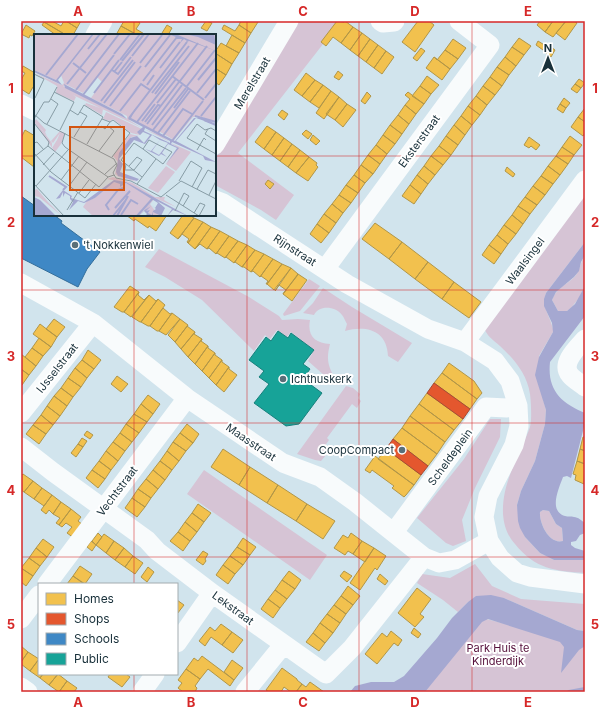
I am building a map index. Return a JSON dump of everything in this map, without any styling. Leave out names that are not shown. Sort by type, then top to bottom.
[{"type":"street","points":[[96,34],[103,21]]},
{"type":"street","name":"Merelstraat","points":[[216,143],[289,21]]},
{"type":"street","points":[[380,21],[383,23],[395,21]]},
{"type":"street","name":"Eksterstraat","points":[[325,269],[490,45],[459,21]]},
{"type":"street","points":[[21,104],[34,110]]},
{"type":"street","name":"Waalsingel","points":[[465,342],[585,180]]},
{"type":"street","name":"Rijnstraat","points":[[216,200],[223,203],[347,284],[375,300],[428,329],[465,342]]},
{"type":"street","name":"Maasstraat","points":[[21,283],[93,323],[187,398],[283,463],[320,477],[394,532],[424,557],[439,563],[455,560],[489,542]]},
{"type":"street","name":"IJsselstraat","points":[[21,413],[93,323]]},
{"type":"street","points":[[585,339],[572,355],[568,362],[567,368],[570,374],[585,387]]},
{"type":"street","points":[[465,342],[494,361],[510,381],[518,406],[519,426],[516,439],[488,496],[484,517],[489,542],[500,558],[517,573],[530,577],[585,584]]},
{"type":"street","name":"Vechtstraat","points":[[48,583],[187,398]]},
{"type":"street","name":"Scheldeplein","points":[[394,532],[486,407],[507,408],[518,406]]},
{"type":"street","name":"Lekstraat","points":[[21,447],[147,540],[157,550],[212,593],[326,674],[352,648],[424,557]]},
{"type":"street","points":[[178,642],[212,593]]},
{"type":"street","points":[[21,619],[38,596]]},
{"type":"street","points":[[245,692],[284,644]]},
{"type":"street","points":[[142,692],[154,675]]},
{"type":"street","points":[[21,687],[28,692]]},
{"type":"green space","points":[[294,21],[341,21],[238,153],[294,195],[276,220],[261,210],[216,186],[216,159],[237,114]]},
{"type":"green space","points":[[585,189],[585,242],[546,293],[545,307],[552,324],[553,332],[539,356],[543,399],[546,410],[545,424],[535,461],[521,491],[517,505],[525,537],[540,553],[554,560],[585,560],[585,573],[555,570],[538,564],[530,559],[512,541],[506,530],[503,514],[504,495],[512,469],[531,424],[530,397],[526,380],[519,367],[489,336],[484,328]]},
{"type":"green space","points":[[159,249],[249,297],[279,316],[282,320],[310,320],[309,326],[313,338],[320,342],[330,344],[328,358],[329,366],[335,379],[333,383],[308,361],[314,350],[291,332],[287,337],[277,330],[270,339],[265,335],[254,351],[202,300],[165,277],[145,267]]},
{"type":"green space","points":[[585,255],[585,286],[579,298],[571,308],[567,311],[558,311],[552,300],[557,291],[576,275]]},
{"type":"green space","points":[[309,279],[320,286],[300,311],[284,316],[283,314]]},
{"type":"green space","points":[[323,288],[412,343],[398,362],[388,356],[387,347],[384,340],[374,332],[368,329],[353,329],[345,331],[347,324],[339,312],[331,308],[323,308],[314,315],[303,313],[313,303]]},
{"type":"green space","points":[[346,386],[353,388],[360,394],[358,398],[361,401],[357,408],[352,404],[327,438],[329,440],[324,447],[327,448],[327,454],[321,461],[297,454]]},
{"type":"green space","points":[[490,419],[501,419],[500,437],[475,488],[462,520],[466,541],[453,546],[446,543],[417,518],[464,459]]},
{"type":"green space","points":[[204,470],[327,555],[310,580],[187,494]]},
{"type":"green space","points":[[543,510],[549,511],[556,524],[562,528],[563,541],[553,540],[546,532],[540,517],[540,512]]},
{"type":"green space","points":[[475,564],[492,586],[521,599],[585,604],[585,631],[577,630],[504,598],[468,602],[458,612],[417,583],[422,574],[450,578]]},
{"type":"green space","name":"Park Huis te Kinderdijk","points":[[479,617],[585,645],[585,692],[412,692]]},
{"type":"water","points":[[585,242],[585,255],[581,262],[579,271],[556,292],[552,300],[558,311],[567,311],[575,304],[585,286],[585,316],[550,362],[550,372],[553,388],[557,394],[569,405],[585,413],[585,423],[571,478],[567,476],[563,477],[557,493],[556,504],[560,513],[577,518],[585,523],[585,533],[580,535],[576,541],[571,542],[571,545],[585,551],[585,560],[554,560],[540,553],[525,537],[518,521],[517,505],[521,491],[535,461],[545,424],[546,410],[535,375],[539,357],[553,332],[552,323],[544,306],[546,293]],"holes":[[[543,510],[549,511],[556,524],[562,528],[563,541],[553,540],[543,527],[540,512]]]},
{"type":"water","points":[[491,595],[504,598],[577,630],[585,631],[585,646],[579,650],[561,673],[564,647],[560,642],[488,619],[482,622],[425,692],[350,692],[355,686],[371,682],[394,682],[404,676],[452,618],[468,602],[476,596]]},
{"type":"building: Homes","points":[[52,21],[61,26],[64,21],[66,21],[77,28],[74,34],[64,34],[44,22]]},
{"type":"building: Homes","points":[[66,21],[81,21],[77,28]]},
{"type":"building: Homes","points":[[124,21],[137,21],[140,23],[136,29],[144,34],[135,34],[121,26]]},
{"type":"building: Homes","points":[[206,21],[212,23],[207,31],[201,28]]},
{"type":"building: Homes","points":[[241,21],[258,22],[251,33],[239,25]]},
{"type":"building: Homes","points":[[337,21],[345,21],[353,27],[341,43],[333,37],[326,46],[321,42]]},
{"type":"building: Homes","points":[[418,21],[429,21],[434,25],[415,52],[402,42]]},
{"type":"building: Homes","points":[[540,21],[553,21],[545,32],[537,25]]},
{"type":"building: Homes","points":[[553,21],[566,21],[553,37],[545,32]]},
{"type":"building: Homes","points":[[566,21],[574,21],[577,23],[565,40],[556,33]]},
{"type":"building: Homes","points":[[44,22],[64,34],[55,34],[42,25]]},
{"type":"building: Homes","points":[[26,25],[35,31],[29,38],[21,34]]},
{"type":"building: Homes","points":[[167,25],[172,28],[169,34],[162,33]]},
{"type":"building: Homes","points":[[224,25],[235,31],[239,25],[251,33],[245,43],[222,29]]},
{"type":"building: Homes","points":[[121,26],[136,34],[117,34]]},
{"type":"building: Homes","points":[[353,27],[362,33],[350,50],[341,43]]},
{"type":"building: Homes","points":[[362,33],[370,39],[358,56],[350,50]]},
{"type":"building: Homes","points":[[232,35],[245,43],[239,53],[226,46]]},
{"type":"building: Homes","points":[[519,38],[531,46],[524,55],[512,47]]},
{"type":"building: Homes","points":[[370,39],[378,45],[366,62],[358,56]]},
{"type":"building: Homes","points":[[453,39],[466,48],[458,59],[445,50]]},
{"type":"building: Homes","points":[[538,41],[546,46],[543,50],[536,45]]},
{"type":"building: Homes","points":[[221,43],[239,53],[232,64],[216,54]]},
{"type":"building: Homes","points":[[378,45],[386,51],[374,68],[366,62]]},
{"type":"building: Homes","points":[[548,45],[555,50],[551,57],[544,51]]},
{"type":"building: Homes","points":[[512,47],[524,55],[516,66],[505,57]]},
{"type":"building: Homes","points":[[421,48],[425,51],[417,61],[413,58]]},
{"type":"building: Homes","points":[[445,50],[458,59],[450,69],[437,60]]},
{"type":"building: Homes","points":[[386,51],[394,57],[382,74],[374,68]]},
{"type":"building: Homes","points":[[216,54],[232,64],[226,75],[216,69]]},
{"type":"building: Homes","points":[[434,57],[450,69],[442,80],[426,68]]},
{"type":"building: Homes","points":[[505,57],[516,66],[509,75],[497,67]]},
{"type":"building: Homes","points":[[23,66],[34,72],[34,88],[29,94],[21,89],[21,80],[25,73],[21,71]]},
{"type":"building: Homes","points":[[497,67],[509,75],[502,86],[490,77]]},
{"type":"building: Homes","points":[[216,69],[226,75],[219,85],[216,83]]},
{"type":"building: Homes","points":[[338,71],[343,75],[339,80],[334,77]]},
{"type":"building: Homes","points":[[306,73],[315,80],[302,96],[294,90]]},
{"type":"building: Homes","points":[[427,76],[439,85],[431,94],[420,86]]},
{"type":"building: Homes","points":[[490,77],[502,86],[495,95],[483,86]]},
{"type":"building: Homes","points":[[579,79],[585,83],[581,88],[575,84]]},
{"type":"building: Homes","points":[[315,80],[323,85],[310,102],[302,96]]},
{"type":"building: Homes","points":[[575,84],[581,88],[577,93],[571,89]]},
{"type":"building: Homes","points":[[323,85],[331,91],[319,108],[310,102]]},
{"type":"building: Homes","points":[[420,86],[431,94],[424,104],[412,96]]},
{"type":"building: Homes","points":[[483,86],[495,95],[487,105],[476,96]]},
{"type":"building: Homes","points":[[331,91],[339,97],[324,119],[316,113]]},
{"type":"building: Homes","points":[[367,92],[371,96],[365,104],[361,101]]},
{"type":"building: Homes","points":[[408,92],[424,104],[416,114],[405,105],[410,99],[405,95]]},
{"type":"building: Homes","points":[[476,96],[487,105],[480,115],[468,106]]},
{"type":"building: Homes","points":[[339,97],[347,104],[335,120],[326,114]]},
{"type":"building: Homes","points":[[564,98],[570,103],[566,108],[560,104]]},
{"type":"building: Homes","points":[[347,104],[356,110],[343,127],[335,120]]},
{"type":"building: Homes","points":[[560,104],[566,108],[563,113],[557,109]]},
{"type":"building: Homes","points":[[405,105],[416,114],[409,124],[398,115]]},
{"type":"building: Homes","points":[[468,106],[480,115],[472,125],[461,116]]},
{"type":"building: Homes","points":[[585,108],[585,122],[578,117]]},
{"type":"building: Homes","points":[[282,110],[288,114],[284,120],[278,115]]},
{"type":"building: Homes","points":[[398,115],[409,124],[402,134],[390,125]]},
{"type":"building: Homes","points":[[461,116],[472,125],[465,135],[454,125]]},
{"type":"building: Homes","points":[[578,117],[585,122],[585,133],[583,136],[571,127]]},
{"type":"building: Homes","points":[[390,125],[402,134],[395,144],[383,135]]},
{"type":"building: Homes","points":[[454,125],[465,135],[458,145],[446,136]]},
{"type":"building: Homes","points":[[267,126],[276,132],[264,149],[255,142]]},
{"type":"building: Homes","points":[[25,130],[34,135],[34,167],[21,157],[21,138]]},
{"type":"building: Homes","points":[[306,130],[312,134],[308,139],[302,134]]},
{"type":"building: Homes","points":[[276,132],[284,138],[272,155],[264,149]]},
{"type":"building: Homes","points":[[313,135],[320,141],[316,145],[310,140]]},
{"type":"building: Homes","points":[[383,135],[395,144],[387,154],[376,145]]},
{"type":"building: Homes","points":[[446,136],[458,145],[451,155],[439,146]]},
{"type":"building: Homes","points":[[570,136],[582,145],[574,155],[562,147]]},
{"type":"building: Homes","points":[[529,137],[540,145],[536,150],[531,146],[529,148],[524,145]]},
{"type":"building: Homes","points":[[284,138],[292,144],[280,161],[272,155]]},
{"type":"building: Homes","points":[[292,144],[300,150],[288,167],[280,161]]},
{"type":"building: Homes","points":[[376,145],[387,154],[380,164],[368,155]]},
{"type":"building: Homes","points":[[439,146],[451,155],[443,165],[431,156]]},
{"type":"building: Homes","points":[[562,147],[574,155],[568,164],[556,156]]},
{"type":"building: Homes","points":[[300,150],[309,157],[296,173],[288,167]]},
{"type":"building: Homes","points":[[368,155],[380,164],[373,174],[361,165]]},
{"type":"building: Homes","points":[[431,156],[443,165],[435,175],[424,166]]},
{"type":"building: Homes","points":[[556,156],[568,164],[560,175],[548,166]]},
{"type":"building: Homes","points":[[309,157],[317,163],[316,165],[318,167],[308,181],[296,173]]},
{"type":"building: Homes","points":[[361,165],[373,174],[365,183],[354,175]]},
{"type":"building: Homes","points":[[424,166],[435,175],[428,184],[417,175]]},
{"type":"building: Homes","points":[[548,166],[560,175],[553,184],[541,176]]},
{"type":"building: Homes","points":[[507,167],[515,174],[513,177],[505,171]]},
{"type":"building: Homes","points":[[354,175],[365,183],[358,193],[346,185]]},
{"type":"building: Homes","points":[[417,175],[428,184],[421,194],[410,185]]},
{"type":"building: Homes","points":[[541,176],[553,184],[545,195],[533,186]]},
{"type":"building: Homes","points":[[268,180],[274,184],[270,189],[265,184]]},
{"type":"building: Homes","points":[[346,185],[358,193],[351,203],[339,195]]},
{"type":"building: Homes","points":[[410,185],[421,194],[414,204],[402,196]]},
{"type":"building: Homes","points":[[533,186],[545,195],[537,205],[525,197]]},
{"type":"building: Homes","points":[[339,195],[351,203],[343,213],[332,204]]},
{"type":"building: Homes","points":[[525,197],[537,205],[530,214],[518,206]]},
{"type":"building: Homes","points":[[332,204],[343,213],[336,223],[324,214]]},
{"type":"building: Homes","points":[[518,206],[530,214],[523,224],[512,215]]},
{"type":"building: Homes","points":[[324,214],[336,223],[329,233],[317,224]]},
{"type":"building: Homes","points":[[512,215],[523,224],[516,234],[504,225]]},
{"type":"building: Homes","points":[[127,216],[166,216],[156,231],[149,226],[148,228],[135,219],[134,221]]},
{"type":"building: Homes","points":[[182,216],[191,216],[194,218],[178,239],[170,233]]},
{"type":"building: Homes","points":[[194,218],[203,222],[188,243],[187,242],[189,239],[182,234],[178,239]]},
{"type":"building: Homes","points":[[203,222],[211,227],[195,249],[188,243]]},
{"type":"building: Homes","points":[[375,223],[402,242],[389,259],[362,239]]},
{"type":"building: Homes","points":[[317,224],[329,233],[321,243],[310,234]]},
{"type":"building: Homes","points":[[504,225],[516,234],[508,244],[497,235]]},
{"type":"building: Homes","points":[[211,227],[220,231],[207,249],[200,244],[195,249]]},
{"type":"building: Homes","points":[[220,231],[229,236],[216,254],[209,248],[207,249]]},
{"type":"building: Homes","points":[[497,235],[508,244],[501,254],[489,245]]},
{"type":"building: Homes","points":[[229,236],[238,241],[225,258],[217,253],[216,254]]},
{"type":"building: Homes","points":[[238,241],[247,245],[234,263],[226,257],[225,258]]},
{"type":"building: Homes","points":[[402,242],[428,262],[415,279],[389,259]]},
{"type":"building: Homes","points":[[247,245],[255,250],[242,267],[235,262],[234,263]]},
{"type":"building: Homes","points":[[489,245],[501,254],[494,264],[482,255]]},
{"type":"building: Homes","points":[[255,250],[264,254],[251,272],[242,267]]},
{"type":"building: Homes","points":[[264,254],[273,259],[260,277],[253,271],[251,272]]},
{"type":"building: Homes","points":[[273,259],[282,264],[266,284],[268,281],[261,276],[260,277]]},
{"type":"building: Homes","points":[[428,262],[454,282],[442,299],[415,279]]},
{"type":"building: Homes","points":[[282,264],[291,268],[274,290],[267,284]]},
{"type":"building: Homes","points":[[291,268],[298,274],[297,276],[283,294],[286,290],[279,285]]},
{"type":"building: Homes","points":[[298,274],[307,280],[292,301],[283,294]]},
{"type":"building: Homes","points":[[454,282],[481,302],[469,318],[442,299]]},
{"type":"building: Homes","points":[[130,286],[139,292],[124,312],[122,312],[114,307]]},
{"type":"building: Homes","points":[[139,292],[138,295],[144,300],[149,295],[131,317],[124,312]]},
{"type":"building: Homes","points":[[149,295],[156,301],[158,299],[140,322],[132,317]]},
{"type":"building: Homes","points":[[158,299],[165,305],[150,326],[148,326],[141,322]]},
{"type":"building: Homes","points":[[163,308],[170,314],[172,313],[159,331],[157,331],[150,326]]},
{"type":"building: Homes","points":[[172,313],[180,319],[166,335],[159,331]]},
{"type":"building: Homes","points":[[54,319],[65,327],[57,337],[46,329]]},
{"type":"building: Homes","points":[[180,319],[188,325],[175,342],[168,335]]},
{"type":"building: Homes","points":[[40,324],[57,337],[51,347],[33,334]]},
{"type":"building: Homes","points":[[187,326],[195,332],[181,349],[175,342]]},
{"type":"building: Homes","points":[[195,332],[194,334],[202,339],[188,357],[181,349]]},
{"type":"building: Homes","points":[[39,338],[51,347],[43,356],[32,348]]},
{"type":"building: Homes","points":[[202,339],[201,341],[208,346],[195,364],[188,357]]},
{"type":"building: Homes","points":[[208,346],[208,348],[215,353],[202,371],[195,364]]},
{"type":"building: Homes","points":[[32,348],[43,356],[36,366],[25,357]]},
{"type":"building: Homes","points":[[88,350],[101,360],[94,369],[82,360]]},
{"type":"building: Homes","points":[[215,353],[215,355],[222,360],[209,378],[202,371]]},
{"type":"building: Homes","points":[[21,354],[36,366],[29,375],[21,369]]},
{"type":"building: Homes","points":[[82,360],[94,369],[87,378],[75,368]]},
{"type":"building: Homes","points":[[222,360],[222,362],[229,367],[216,385],[209,378]]},
{"type":"building: Homes","points":[[449,363],[474,381],[482,393],[477,399],[442,373]]},
{"type":"building: Homes","points":[[229,367],[229,369],[237,375],[224,392],[216,385]]},
{"type":"building: Homes","points":[[75,368],[87,378],[81,387],[68,378]]},
{"type":"building: Homes","points":[[21,369],[29,375],[22,385],[21,384]]},
{"type":"building: Homes","points":[[442,373],[477,399],[470,409],[434,383]]},
{"type":"building: Homes","points":[[117,376],[128,384],[121,392],[111,384]]},
{"type":"building: Homes","points":[[68,378],[81,387],[73,397],[61,388]]},
{"type":"building: Homes","points":[[61,388],[73,397],[67,406],[54,396]]},
{"type":"building: Homes","points":[[427,393],[463,419],[454,430],[419,404]]},
{"type":"building: Homes","points":[[148,395],[160,404],[153,414],[141,404]]},
{"type":"building: Homes","points":[[54,396],[67,406],[60,416],[47,406]]},
{"type":"building: Homes","points":[[141,404],[153,414],[147,422],[134,414]]},
{"type":"building: Homes","points":[[419,404],[454,430],[445,442],[410,416]]},
{"type":"building: Homes","points":[[47,406],[60,416],[53,425],[41,415]]},
{"type":"building: Homes","points":[[134,414],[147,422],[139,433],[126,424]]},
{"type":"building: Homes","points":[[41,415],[53,425],[46,434],[33,425]]},
{"type":"building: Homes","points":[[410,416],[445,442],[437,454],[402,428]]},
{"type":"building: Homes","points":[[126,424],[139,433],[132,442],[120,433]]},
{"type":"building: Homes","points":[[187,424],[199,434],[193,443],[180,433]]},
{"type":"building: Homes","points":[[33,425],[46,434],[39,444],[26,434]]},
{"type":"building: Homes","points":[[402,428],[437,454],[428,466],[393,439]]},
{"type":"building: Homes","points":[[87,431],[93,435],[90,439],[84,435]]},
{"type":"building: Homes","points":[[120,433],[132,442],[125,451],[113,442]]},
{"type":"building: Homes","points":[[180,433],[193,443],[186,451],[173,442]]},
{"type":"building: Homes","points":[[583,437],[585,437],[585,451],[580,449]]},
{"type":"building: Homes","points":[[82,438],[87,441],[83,447],[78,444]]},
{"type":"building: Homes","points":[[113,442],[125,451],[118,461],[106,451]]},
{"type":"building: Homes","points":[[173,442],[186,451],[179,461],[167,451]]},
{"type":"building: Homes","points":[[78,444],[83,447],[76,457],[71,453]]},
{"type":"building: Homes","points":[[223,449],[250,467],[239,485],[211,467]]},
{"type":"building: Homes","points":[[386,449],[421,475],[414,485],[378,459]]},
{"type":"building: Homes","points":[[580,449],[585,451],[585,464],[577,461]]},
{"type":"building: Homes","points":[[106,451],[118,461],[111,470],[99,461]]},
{"type":"building: Homes","points":[[167,451],[179,461],[172,470],[160,461]]},
{"type":"building: Homes","points":[[375,456],[414,485],[404,497],[392,488],[394,486],[372,470],[370,473],[365,470]]},
{"type":"building: Homes","points":[[99,461],[111,470],[105,479],[92,470]]},
{"type":"building: Homes","points":[[160,461],[172,470],[165,480],[153,470]]},
{"type":"building: Homes","points":[[577,461],[585,464],[584,484],[575,480],[576,475],[573,474]]},
{"type":"building: Homes","points":[[250,467],[278,485],[267,503],[239,485]]},
{"type":"building: Homes","points":[[92,470],[105,479],[98,488],[86,478]]},
{"type":"building: Homes","points":[[153,470],[165,480],[158,489],[146,479]]},
{"type":"building: Homes","points":[[23,474],[33,481],[24,492],[21,490],[21,476]]},
{"type":"building: Homes","points":[[146,479],[158,489],[151,498],[138,489]]},
{"type":"building: Homes","points":[[33,481],[42,488],[34,499],[24,492]]},
{"type":"building: Homes","points":[[278,485],[307,504],[296,521],[267,503]]},
{"type":"building: Homes","points":[[42,488],[52,495],[44,506],[34,499]]},
{"type":"building: Homes","points":[[138,489],[151,498],[145,507],[132,498]]},
{"type":"building: Homes","points":[[52,495],[61,502],[53,514],[49,510],[46,514],[41,510]]},
{"type":"building: Homes","points":[[132,498],[145,507],[137,517],[125,508]]},
{"type":"building: Homes","points":[[61,502],[71,509],[59,525],[56,523],[60,518],[53,514]]},
{"type":"building: Homes","points":[[198,504],[211,513],[204,522],[192,513]]},
{"type":"building: Homes","points":[[307,504],[335,521],[323,539],[296,521]]},
{"type":"building: Homes","points":[[71,509],[81,517],[78,521],[83,525],[74,538],[67,533],[72,527],[66,523],[62,527],[59,525]]},
{"type":"building: Homes","points":[[192,513],[204,522],[197,532],[185,522]]},
{"type":"building: Homes","points":[[185,522],[197,532],[190,541],[178,532]]},
{"type":"building: Homes","points":[[178,532],[190,541],[183,551],[170,541]]},
{"type":"building: Homes","points":[[98,533],[102,537],[96,545],[92,541]]},
{"type":"building: Homes","points":[[351,533],[362,541],[353,554],[348,551],[345,555],[334,548],[343,535],[348,538]]},
{"type":"building: Homes","points":[[104,534],[114,541],[106,553],[96,545]]},
{"type":"building: Homes","points":[[243,538],[256,547],[250,555],[237,547]]},
{"type":"building: Homes","points":[[43,539],[54,547],[47,557],[36,548]]},
{"type":"building: Homes","points":[[91,541],[96,545],[92,551],[87,547]]},
{"type":"building: Homes","points":[[114,541],[124,548],[115,560],[106,553]]},
{"type":"building: Homes","points":[[362,541],[374,548],[365,562],[353,554]]},
{"type":"building: Homes","points":[[237,547],[250,555],[243,565],[230,556]]},
{"type":"building: Homes","points":[[36,548],[47,557],[40,566],[29,558]]},
{"type":"building: Homes","points":[[124,548],[133,556],[125,567],[115,560]]},
{"type":"building: Homes","points":[[374,548],[386,556],[377,570],[375,568],[360,590],[350,583]]},
{"type":"building: Homes","points":[[203,551],[208,554],[203,565],[196,560]]},
{"type":"building: Homes","points":[[133,556],[143,563],[135,574],[125,567]]},
{"type":"building: Homes","points":[[230,556],[243,565],[235,574],[223,565]]},
{"type":"building: Homes","points":[[29,558],[40,566],[33,576],[21,568]]},
{"type":"building: Homes","points":[[223,565],[235,574],[228,584],[216,575]]},
{"type":"building: Homes","points":[[80,566],[92,574],[86,583],[73,576]]},
{"type":"building: Homes","points":[[148,567],[154,572],[147,582],[141,577]]},
{"type":"building: Homes","points":[[21,568],[33,576],[26,586],[21,582]]},
{"type":"building: Homes","points":[[289,571],[301,580],[295,589],[282,580]]},
{"type":"building: Homes","points":[[344,571],[352,576],[347,582],[340,576]]},
{"type":"building: Homes","points":[[380,574],[388,581],[385,585],[377,579]]},
{"type":"building: Homes","points":[[73,576],[83,583],[68,583]]},
{"type":"building: Homes","points":[[282,580],[295,589],[287,599],[275,590]]},
{"type":"building: Homes","points":[[348,586],[360,596],[353,605],[341,596]]},
{"type":"building: Homes","points":[[417,588],[431,599],[420,614],[424,617],[415,627],[398,613]]},
{"type":"building: Homes","points":[[275,590],[287,599],[280,608],[268,599]]},
{"type":"building: Homes","points":[[341,596],[353,605],[346,614],[334,605]]},
{"type":"building: Homes","points":[[268,599],[280,608],[273,618],[261,609]]},
{"type":"building: Homes","points":[[178,601],[184,605],[178,613]]},
{"type":"building: Homes","points":[[334,605],[346,614],[340,623],[327,614]]},
{"type":"building: Homes","points":[[327,614],[340,623],[333,633],[320,623]]},
{"type":"building: Homes","points":[[320,623],[333,633],[325,643],[313,633]]},
{"type":"building: Homes","points":[[221,624],[232,632],[222,645],[211,637],[205,646],[199,641],[210,627],[215,631]]},
{"type":"building: Homes","points":[[414,628],[421,634],[418,638],[411,633]]},
{"type":"building: Homes","points":[[391,631],[402,640],[398,646],[394,643],[377,664],[365,654],[382,633],[387,637]]},
{"type":"building: Homes","points":[[232,632],[243,640],[233,653],[222,645]]},
{"type":"building: Homes","points":[[313,633],[325,643],[319,651],[306,642]]},
{"type":"building: Homes","points":[[21,646],[28,652],[21,662]]},
{"type":"building: Homes","points":[[28,652],[38,658],[30,671],[21,664]]},
{"type":"building: Homes","points":[[202,656],[234,680],[230,686],[208,669],[200,679],[186,669],[194,658],[198,661]]},
{"type":"building: Homes","points":[[38,660],[38,675],[42,675],[40,678],[30,671]]},
{"type":"building: Homes","points":[[232,660],[243,668],[234,680],[224,672]]},
{"type":"building: Homes","points":[[282,668],[302,684],[296,692],[291,692],[284,687],[281,692],[269,692],[266,690]]},
{"type":"building: Homes","points":[[186,669],[200,679],[195,686],[197,688],[195,692],[183,692],[178,688],[182,683],[178,680]]},
{"type":"building: Homes","points":[[42,675],[57,675],[49,685],[40,678]]},
{"type":"building: Homes","points":[[57,675],[67,681],[59,692],[49,685]]},
{"type":"building: Homes","points":[[109,675],[127,675],[130,677],[122,687],[108,677]]},
{"type":"building: Homes","points":[[67,681],[77,688],[74,692],[59,692]]},
{"type":"building: Homes","points":[[310,682],[324,692],[296,692],[302,684],[306,687]]},
{"type":"building: Shops","points":[[434,383],[470,409],[463,419],[427,393]]},
{"type":"building: Shops","points":[[393,439],[428,466],[421,475],[386,449]]},
{"type":"building: Schools","points":[[21,196],[34,205],[34,216],[55,216],[62,221],[61,223],[100,252],[87,269],[78,287],[21,258]]},
{"type":"building: Public","points":[[278,331],[288,338],[291,333],[314,350],[303,364],[310,369],[303,379],[322,393],[299,424],[286,426],[254,403],[269,384],[259,377],[264,371],[249,360],[266,337],[271,341]]},
{"type":"waterway","points":[[569,692],[585,689]]},
{"type":"place","name":"'t Nokkenwiel","points":[[75,245]]},
{"type":"place","name":"Ichthuskerk","points":[[283,379]]},
{"type":"place","name":"CoopCompact","points":[[402,450]]}]
